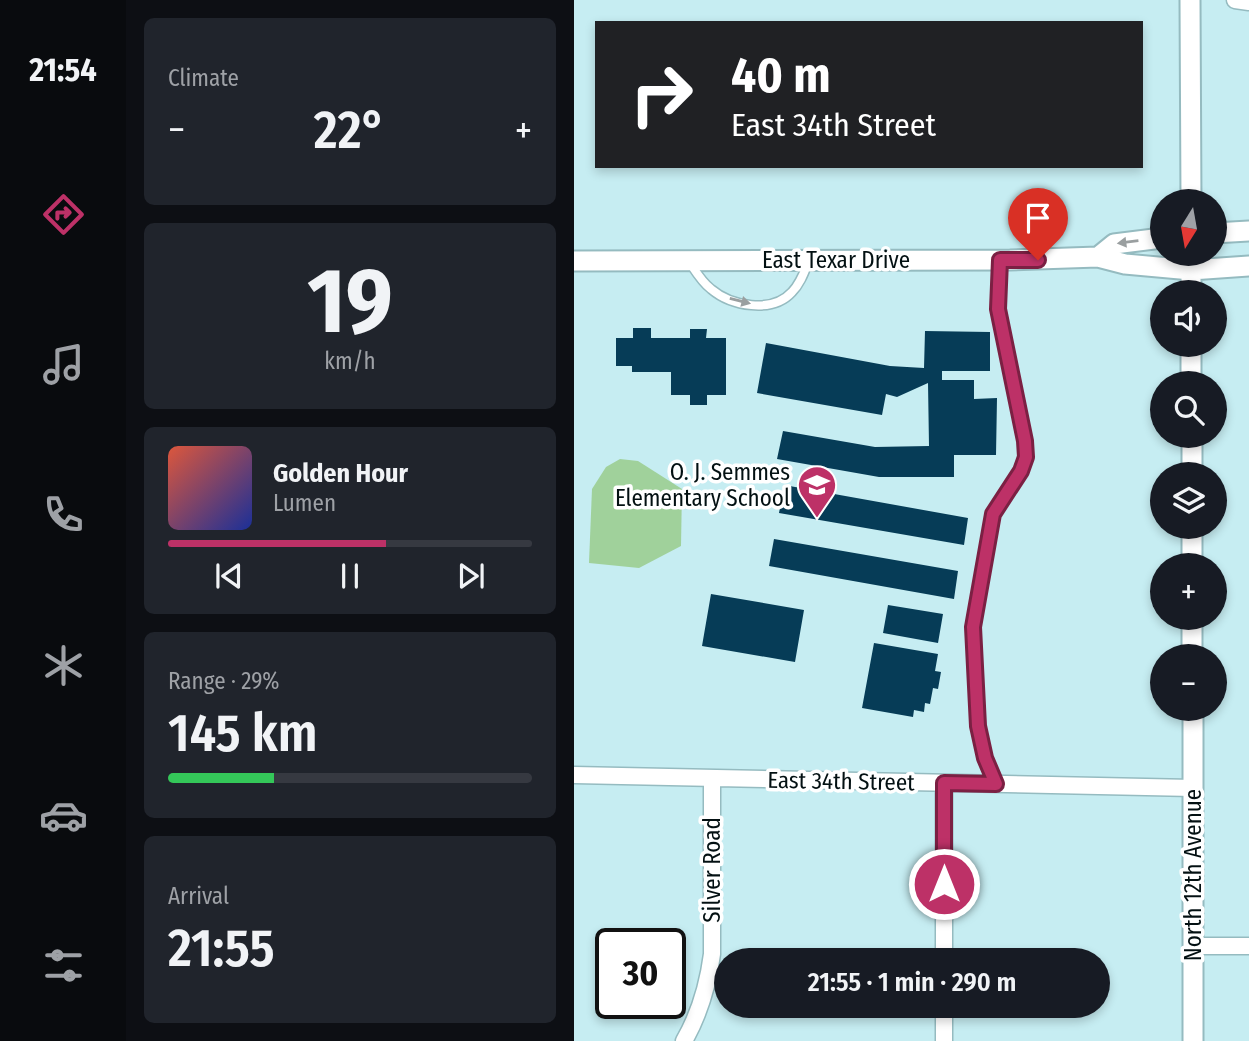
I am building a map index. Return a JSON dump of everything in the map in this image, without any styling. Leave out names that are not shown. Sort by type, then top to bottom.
[{"type":"street","points":[[1190,0],[1191,189]]},
{"type":"street","points":[[1235,0],[1249,2]]},
{"type":"street","points":[[1227,232],[1249,231]]},
{"type":"street","points":[[1098,257],[1114,244],[1150,240]]},
{"type":"street","points":[[1098,257],[1125,264],[1150,263]]},
{"type":"street","name":"East Texar Drive","points":[[574,261],[1000,260],[1098,257]]},
{"type":"street","points":[[1227,264],[1249,266]]},
{"type":"street","name":"North 12th Avenue","points":[[1192,721],[1193,1041]]},
{"type":"street","name":"East 34th Street","points":[[574,775],[1193,788]]},
{"type":"street","name":"Silver Road","points":[[684,1041],[698,1015],[708,983],[712,954],[712,778]]},
{"type":"street","points":[[944,783],[944,948]]},
{"type":"street","points":[[1193,946],[1249,946]]},
{"type":"street","points":[[944,1018],[944,1041]]},
{"type":"lane","points":[[688,261],[711,289],[732,300],[765,305],[783,300],[794,291],[809,260]]},
{"type":"lane","points":[[996,784],[985,758],[978,726],[973,627],[993,514],[1021,471],[1026,457],[998,309],[1000,260]]},
{"type":"green space","points":[[620,459],[638,461],[682,489],[681,546],[639,568],[589,563],[592,489],[606,467]]},
{"type":"building","points":[[633,328],[651,328],[651,338],[690,338],[690,329],[707,329],[706,338],[726,338],[726,395],[707,395],[707,405],[690,405],[690,395],[671,395],[671,372],[632,372],[632,366],[616,366],[616,338],[633,338]]},
{"type":"building","points":[[925,331],[990,332],[990,371],[942,371],[942,380],[974,380],[974,399],[997,398],[996,455],[954,455],[954,477],[879,477],[777,459],[783,431],[875,447],[929,446],[928,383],[897,397],[886,394],[882,415],[757,393],[766,343],[890,366],[924,368]]},
{"type":"building","points":[[784,485],[968,518],[964,545],[779,513]]},
{"type":"building","points":[[774,539],[958,571],[954,599],[769,566]]},
{"type":"building","points":[[711,594],[804,610],[795,662],[702,646]]},
{"type":"building","points":[[888,605],[943,614],[938,643],[883,633]]},
{"type":"building","points":[[874,643],[938,654],[935,671],[941,672],[938,689],[933,688],[930,704],[925,703],[924,712],[914,710],[913,717],[862,708]]},
{"type":"place","name":"O. J. Semmes Elementary School","points":[[817,519]]},
{"type":"route","points":[[944,884],[944,783],[996,784],[985,758],[978,726],[973,627],[993,514],[1021,471],[1026,457],[998,309],[1000,260],[1038,260]]}]
